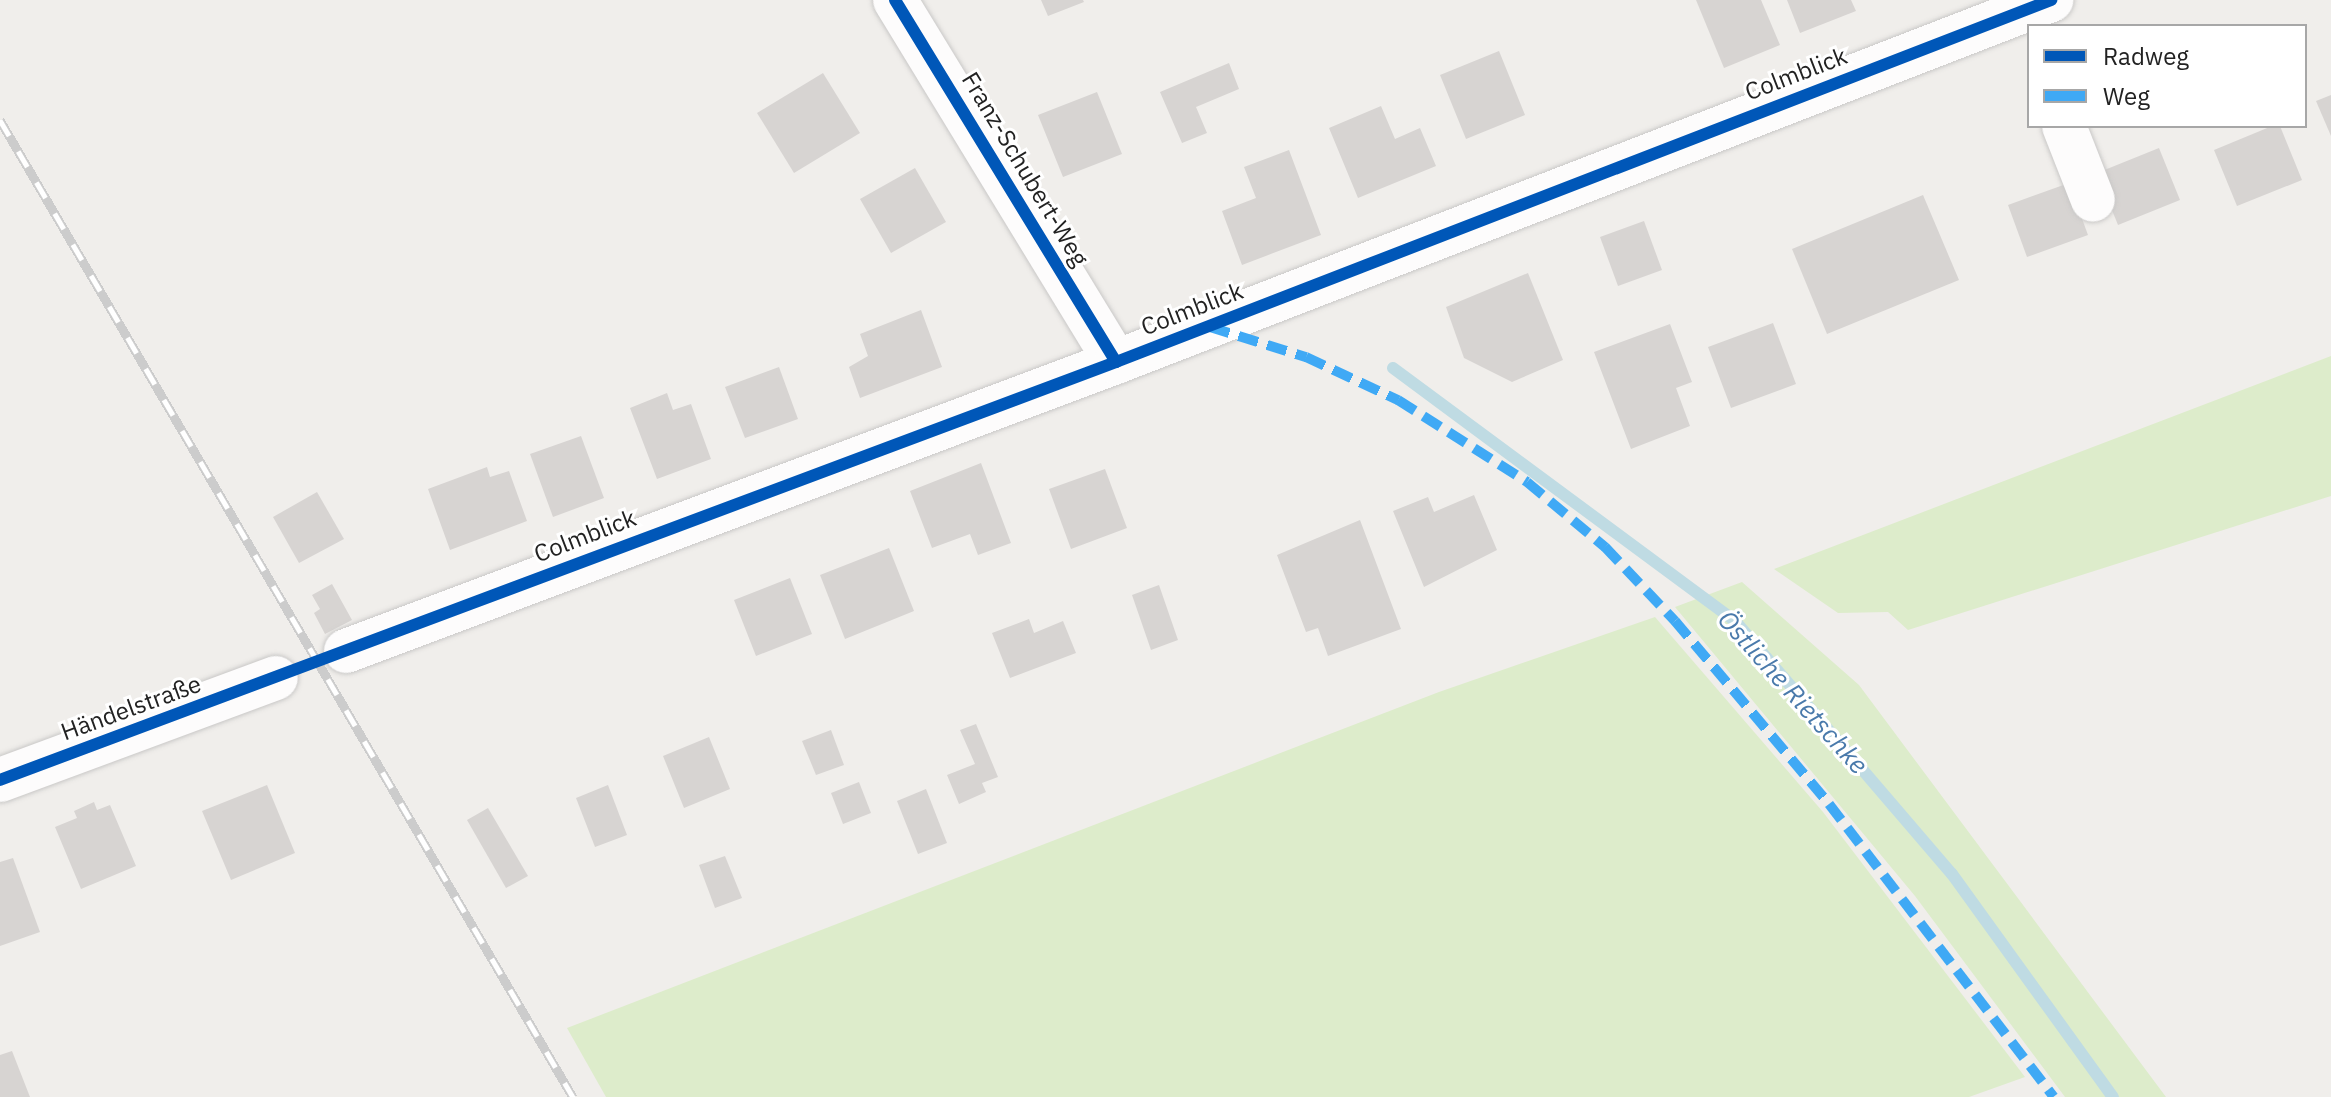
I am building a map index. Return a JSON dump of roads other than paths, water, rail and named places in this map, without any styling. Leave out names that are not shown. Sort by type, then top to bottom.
[{"type":"street","name":"Franz-Schubert-Weg","points":[[895,0],[1116,362]]},
{"type":"street","name":"Colmblick","points":[[346,651],[2033,16]]},
{"type":"street","points":[[2065,128],[2093,200]]},
{"type":"street","name":"Händelstraße","points":[[0,780],[276,678]]},
{"type":"waterway","name":"Östliche Rietschke","points":[[1393,368],[1735,621],[1952,874],[2113,1097]]},
{"type":"railway","points":[[0,120],[573,1097]]}]
